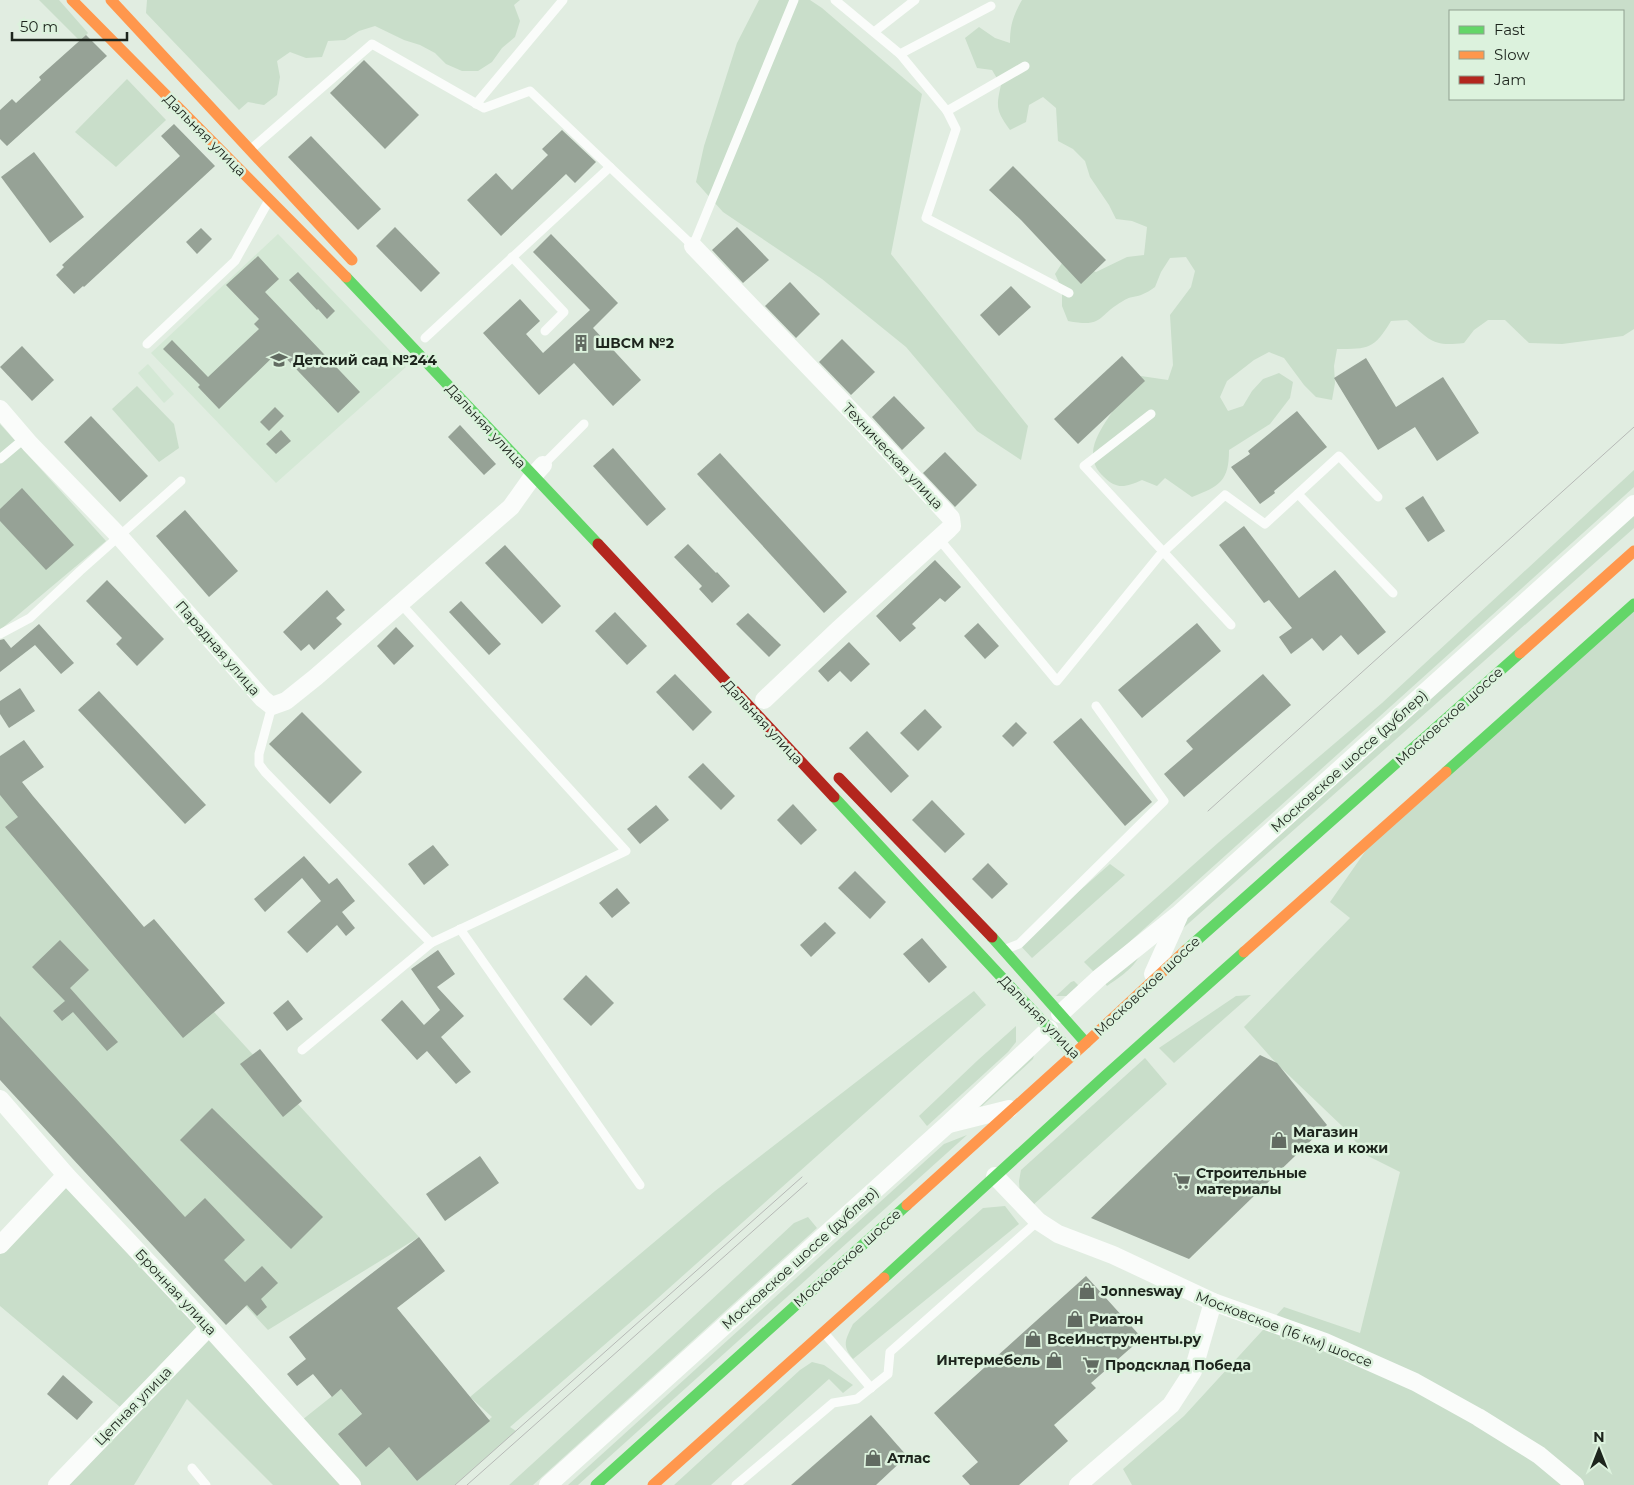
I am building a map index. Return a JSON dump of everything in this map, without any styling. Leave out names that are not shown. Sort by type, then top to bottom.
[{"type":"main road","name":"Дальняя улица","points":[[72,0],[376,308],[541,468],[1049,1029],[1077,1057]]},
{"type":"main road","name":"Дальняя улица","points":[[111,0],[363,272]]},
{"type":"main road","name":"Московское шоссе","points":[[596,1485],[1014,1108],[1077,1057],[1150,982],[1634,551]]},
{"type":"main road","points":[[653,1485],[824,1333],[995,1176],[1101,1071],[1634,604]]},
{"type":"main road","name":"Дальняя улица","points":[[833,772],[1004,950],[1088,1047]]},
{"type":"street","name":"Техническая улица","points":[[693,246],[951,518],[952,526],[839,628],[764,700]]},
{"type":"street","name":"Парадная улица","points":[[0,409],[25,438],[119,536],[263,699],[272,706],[286,701],[511,507],[541,468]]},
{"type":"street","name":"Московское шоссе (дублер)","points":[[1060,1014],[1100,978],[1180,913],[1634,504]]},
{"type":"street","points":[[1150,982],[1180,913]]},
{"type":"street","name":"Московское шоссе (дублер)","points":[[548,1485],[948,1124],[1049,1029]]},
{"type":"street","name":"Бронная улица","points":[[0,1099],[66,1175],[209,1327],[352,1485]]},
{"type":"street","points":[[948,1124],[1014,1108]]},
{"type":"street","points":[[0,1245],[66,1175]]},
{"type":"street","name":"Московское (16 км) шоссе","points":[[995,1176],[1038,1221],[1058,1234],[1114,1256],[1213,1302],[1325,1342],[1415,1382],[1478,1417],[1539,1455],[1575,1485]]},
{"type":"street","points":[[1078,1485],[1171,1405],[1192,1371],[1213,1302]]},
{"type":"street","name":"Цепная улица","points":[[57,1485],[209,1327]]},
{"type":"lane","points":[[476,104],[563,0]]},
{"type":"lane","points":[[249,151],[372,44],[484,108],[530,91],[693,246],[794,0]]},
{"type":"lane","points":[[835,0],[900,54],[947,111],[956,129],[926,218],[1069,293]]},
{"type":"lane","points":[[874,32],[915,0]]},
{"type":"lane","points":[[900,54],[991,6]]},
{"type":"lane","points":[[947,111],[1024,66]]},
{"type":"lane","points":[[425,337],[610,167]]},
{"type":"lane","points":[[147,344],[235,261],[265,205],[270,200]]},
{"type":"lane","points":[[512,257],[564,312],[546,331]]},
{"type":"lane","points":[[1151,414],[1084,466],[1231,625]]},
{"type":"lane","points":[[541,468],[584,424]]},
{"type":"lane","points":[[0,459],[25,438]]},
{"type":"lane","points":[[939,538],[1057,681],[1164,552],[1225,495],[1265,524],[1339,456],[1378,497]]},
{"type":"lane","points":[[0,634],[30,618],[181,481]]},
{"type":"lane","points":[[1298,494],[1393,593]]},
{"type":"lane","points":[[302,1050],[431,943],[626,851],[400,604]]},
{"type":"lane","points":[[272,706],[259,754],[259,764],[431,943]]},
{"type":"lane","points":[[1004,950],[1019,944],[1164,801],[1096,706]]},
{"type":"lane","points":[[460,929],[640,1185]]},
{"type":"lane","points":[[736,1485],[833,1402],[856,1399],[888,1374],[890,1352],[1038,1221]]},
{"type":"lane","points":[[824,1333],[871,1388]]},
{"type":"lane","points":[[192,1468],[206,1485]]},
{"type":"shaded area","points":[[39,0],[59,0],[88,33],[80,41]]},
{"type":"shaded area","points":[[147,0],[520,0],[514,5],[520,21],[515,37],[502,48],[492,62],[478,71],[462,71],[446,64],[435,53],[420,45],[404,40],[375,26],[359,31],[345,40],[328,41],[322,57],[306,58],[290,52],[277,61],[280,77],[277,95],[264,105],[248,102],[239,110],[146,13]]},
{"type":"shaded area","points":[[759,0],[810,0],[822,8],[922,94],[891,254],[1028,426],[1021,460],[977,431],[906,347],[822,279],[723,212],[696,182],[704,146],[737,43]]},
{"type":"shaded area","points":[[1022,0],[1634,0],[1634,329],[1623,336],[1562,344],[1529,343],[1505,320],[1488,320],[1474,330],[1464,343],[1445,344],[1438,343],[1427,337],[1407,320],[1391,321],[1380,337],[1370,346],[1357,349],[1337,349],[1332,400],[1316,397],[1304,385],[1284,358],[1269,352],[1254,360],[1227,381],[1220,397],[1228,411],[1243,406],[1252,391],[1263,379],[1279,373],[1293,382],[1290,398],[1270,424],[1229,450],[1227,469],[1221,481],[1210,489],[1192,497],[1165,478],[1157,486],[1142,480],[1126,486],[1113,484],[1097,469],[1094,461],[1094,444],[1134,375],[1168,380],[1173,365],[1170,315],[1191,287],[1195,271],[1186,257],[1170,258],[1161,272],[1155,287],[1114,306],[1095,322],[1080,323],[1068,321],[1062,306],[1062,289],[1055,274],[1064,260],[1096,272],[1127,257],[1144,255],[1147,227],[1132,221],[1116,219],[1090,177],[1085,161],[1073,149],[1058,141],[1056,108],[1043,97],[1029,105],[1026,122],[1010,130],[1002,118],[998,109],[1001,85],[992,70],[977,68],[965,38],[979,27],[995,38],[1010,43],[1011,26]]},
{"type":"shaded area","points":[[127,79],[166,120],[116,167],[75,132]]},
{"type":"shaded area","name":"Детский сад №244","points":[[278,234],[406,367],[276,483],[151,353]]},
{"type":"shaded area","points":[[148,364],[174,394],[164,403],[138,373]]},
{"type":"shaded area","points":[[137,386],[174,424],[179,448],[159,462],[112,409]]},
{"type":"shaded area","points":[[0,424],[106,541],[0,630]]},
{"type":"shaded area","points":[[1634,470],[1634,487],[1105,964],[1094,972],[1084,962],[1219,842],[1382,703]]},
{"type":"shaded area","points":[[1634,511],[1634,528],[1180,931],[1187,915]]},
{"type":"shaded area","points":[[1634,604],[1634,1485],[1132,1485],[1123,1469],[1184,1416],[1284,1307],[1360,1333],[1400,1172],[1368,1156],[1342,1126],[1277,1064],[1244,1027],[1350,918],[1330,902],[1378,833]]},
{"type":"shaded area","points":[[0,777],[419,1237],[268,1330],[0,1041]]},
{"type":"shaded area","points":[[1110,864],[1125,875],[1032,958],[1019,944]]},
{"type":"shaded area","points":[[1144,947],[1133,965],[1107,986],[1104,982]]},
{"type":"shaded area","points":[[1074,981],[1080,987],[1068,996],[1056,996],[1071,982]]},
{"type":"shaded area","points":[[974,991],[986,1005],[649,1306],[510,1427],[516,1431],[455,1485],[273,1485],[187,1399],[134,1485],[56,1485],[126,1412],[0,1306],[0,1245],[66,1175],[297,1424],[341,1389],[417,1481],[492,1417],[470,1397],[715,1191]]},
{"type":"shaded area","points":[[1251,995],[1174,1063],[1159,1048],[1236,996]]},
{"type":"shaded area","points":[[1016,1026],[1016,1042],[1008,1052],[927,1126],[919,1116]]},
{"type":"shaded area","points":[[1036,1047],[1033,1059],[982,1106],[964,1110]]},
{"type":"shaded area","points":[[1145,1058],[1167,1084],[1033,1205],[1020,1195],[1019,1181],[1021,1170]]},
{"type":"shaded area","points":[[967,1135],[578,1485],[568,1485],[944,1144]]},
{"type":"shaded area","points":[[1005,1206],[1019,1224],[853,1359],[847,1350],[846,1342],[853,1324],[983,1208]]},
{"type":"shaded area","points":[[808,1217],[817,1228],[533,1485],[509,1485],[794,1223]]},
{"type":"shaded area","points":[[812,1362],[824,1365],[853,1385],[843,1393],[829,1379],[711,1485],[674,1485],[800,1370]]},
{"type":"building","points":[[86,35],[107,56],[7,146],[0,139],[0,110],[12,99],[16,103],[41,80],[39,77]]},
{"type":"building","points":[[364,60],[419,115],[385,149],[330,93]]},
{"type":"building","points":[[174,124],[215,166],[84,287],[74,294],[56,275],[64,267],[62,265],[180,156],[161,136]]},
{"type":"building","points":[[562,130],[596,162],[575,183],[566,174],[501,236],[467,200],[496,173],[512,190],[548,155],[542,149]]},
{"type":"building","points":[[311,136],[381,209],[358,230],[288,157]]},
{"type":"building","points":[[34,152],[84,217],[50,243],[1,177]]},
{"type":"building","points":[[1013,166],[1106,260],[1081,284],[1021,220],[989,190]]},
{"type":"building","points":[[395,227],[440,273],[421,292],[376,246]]},
{"type":"building","points":[[737,227],[769,260],[743,283],[712,250]]},
{"type":"building","points":[[201,228],[212,239],[197,254],[186,242]]},
{"type":"building","name":"ШВСМ №2","points":[[551,234],[618,303],[593,328],[641,380],[613,406],[574,363],[539,395],[483,333],[520,299],[540,321],[526,334],[543,353],[590,310],[533,252]]},
{"type":"building","points":[[258,256],[279,279],[265,292],[360,392],[338,413],[279,351],[219,409],[198,387],[200,385],[163,349],[172,340],[208,377],[259,329],[254,324],[259,319],[226,285]]},
{"type":"building","points":[[298,272],[335,311],[327,319],[289,280]]},
{"type":"building","points":[[790,282],[820,314],[796,338],[765,306]]},
{"type":"building","points":[[1011,286],[1031,307],[999,336],[980,315]]},
{"type":"building","points":[[842,339],[875,372],[851,395],[819,362]]},
{"type":"building","points":[[22,346],[54,380],[32,401],[0,367]]},
{"type":"building","points":[[1122,356],[1145,381],[1078,444],[1054,419]]},
{"type":"building","points":[[1366,358],[1396,407],[1443,377],[1479,433],[1437,461],[1415,427],[1378,450],[1334,378]]},
{"type":"building","points":[[894,396],[925,428],[902,450],[872,417]]},
{"type":"building","points":[[275,407],[284,416],[269,431],[260,422]]},
{"type":"building","points":[[1297,411],[1327,447],[1260,504],[1231,467],[1250,454],[1248,451]]},
{"type":"building","points":[[91,416],[148,476],[120,502],[64,442]]},
{"type":"building","points":[[460,425],[496,464],[484,475],[448,437]]},
{"type":"building","points":[[281,430],[291,441],[276,454],[266,444]]},
{"type":"building","points":[[613,448],[666,509],[647,526],[593,466]]},
{"type":"building","points":[[945,452],[977,485],[955,507],[923,473]]},
{"type":"building","points":[[720,453],[847,592],[824,613],[697,474]]},
{"type":"building","points":[[22,488],[74,545],[46,570],[0,521],[0,509]]},
{"type":"building","points":[[1423,496],[1445,531],[1428,542],[1405,508]]},
{"type":"building","points":[[185,510],[238,571],[209,597],[156,536]]},
{"type":"building","points":[[1244,526],[1299,598],[1335,570],[1386,632],[1358,655],[1341,635],[1323,651],[1312,638],[1291,654],[1279,637],[1292,628],[1269,600],[1264,603],[1219,545]]},
{"type":"building","points":[[688,544],[730,586],[712,603],[699,589],[702,586],[674,557]]},
{"type":"building","points":[[505,545],[561,606],[542,624],[485,563]]},
{"type":"building","points":[[935,560],[961,587],[945,602],[940,598],[912,624],[916,628],[900,642],[876,616]]},
{"type":"building","points":[[107,580],[164,639],[137,666],[116,644],[122,638],[86,601]]},
{"type":"building","points":[[327,590],[345,610],[336,618],[342,624],[314,650],[309,644],[301,651],[283,632]]},
{"type":"building","points":[[461,601],[501,644],[489,655],[449,612]]},
{"type":"building","points":[[615,612],[647,646],[627,665],[595,631]]},
{"type":"building","points":[[748,613],[781,645],[769,657],[736,624]]},
{"type":"building","points":[[978,623],[999,646],[985,659],[964,636]]},
{"type":"building","points":[[1197,623],[1221,651],[1142,718],[1118,690]]},
{"type":"building","points":[[39,624],[74,663],[61,674],[35,645],[0,672],[0,640],[4,639],[11,648]]},
{"type":"building","points":[[396,627],[414,646],[394,665],[377,646]]},
{"type":"building","points":[[849,642],[870,664],[851,682],[840,671],[828,682],[818,671]]},
{"type":"building","points":[[675,674],[712,712],[693,731],[656,692]]},
{"type":"building","points":[[1263,674],[1291,705],[1184,797],[1164,774],[1193,749],[1186,741]]},
{"type":"building","points":[[20,688],[35,711],[9,728],[0,714],[0,701]]},
{"type":"building","points":[[99,691],[206,805],[185,824],[78,710]]},
{"type":"building","points":[[925,709],[942,727],[918,751],[900,733]]},
{"type":"building","points":[[302,712],[362,772],[330,804],[269,744]]},
{"type":"building","points":[[1081,718],[1152,802],[1125,826],[1053,742]]},
{"type":"building","points":[[1016,722],[1027,733],[1013,747],[1002,736]]},
{"type":"building","points":[[867,731],[909,776],[891,793],[849,748]]},
{"type":"building","points":[[24,740],[44,767],[22,782],[144,927],[154,919],[225,1003],[183,1038],[5,827],[18,817],[0,795],[0,756]]},
{"type":"building","points":[[703,763],[735,796],[721,810],[688,777]]},
{"type":"building","points":[[932,800],[965,834],[945,853],[912,820]]},
{"type":"building","points":[[793,804],[817,830],[801,845],[777,820]]},
{"type":"building","points":[[656,805],[669,820],[640,844],[627,829]]},
{"type":"building","points":[[433,845],[449,865],[424,885],[408,864]]},
{"type":"building","points":[[304,856],[329,884],[337,878],[355,901],[342,912],[355,928],[346,936],[337,925],[307,953],[287,932],[321,901],[302,878],[265,912],[254,899]]},
{"type":"building","points":[[988,863],[1008,884],[992,899],[972,879]]},
{"type":"building","points":[[855,871],[886,902],[870,919],[838,888]]},
{"type":"building","points":[[617,888],[630,903],[612,918],[599,903]]},
{"type":"building","points":[[825,922],[836,933],[811,957],[800,945]]},
{"type":"building","points":[[922,938],[947,967],[929,983],[903,954]]},
{"type":"building","points":[[60,940],[89,970],[70,988],[118,1042],[107,1051],[73,1012],[62,1021],[53,1011],[65,1001],[32,967]]},
{"type":"building","points":[[438,950],[455,974],[437,987],[464,1016],[441,1037],[471,1072],[456,1084],[427,1051],[417,1060],[381,1020],[402,1000],[424,1025],[440,1010],[411,969]]},
{"type":"building","points":[[586,975],[614,1003],[591,1026],[563,999]]},
{"type":"building","points":[[288,1000],[303,1019],[287,1031],[273,1013]]},
{"type":"building","points":[[0,1016],[185,1217],[205,1198],[245,1240],[224,1260],[245,1282],[262,1266],[278,1283],[261,1299],[267,1307],[257,1316],[247,1305],[226,1325],[0,1080]]},
{"type":"building","points":[[260,1049],[302,1101],[283,1117],[240,1064]]},
{"type":"building","points":[[1260,1055],[1277,1063],[1327,1125],[1189,1259],[1091,1218]]},
{"type":"building","points":[[212,1108],[323,1217],[291,1249],[180,1140]]},
{"type":"building","points":[[480,1156],[499,1183],[445,1221],[426,1194]]},
{"type":"building","points":[[419,1237],[445,1271],[397,1308],[490,1421],[417,1481],[389,1447],[366,1467],[338,1434],[362,1414],[341,1389],[332,1397],[313,1374],[297,1386],[287,1374],[306,1359],[289,1337]]},
{"type":"building","name":"Интермебель","points":[[1086,1276],[1142,1338],[1091,1383],[1096,1388],[1054,1425],[1068,1441],[1019,1485],[970,1485],[962,1476],[978,1462],[934,1413]]},
{"type":"building","points":[[63,1375],[93,1402],[77,1420],[47,1394]]},
{"type":"building","points":[[871,1415],[907,1456],[876,1485],[791,1485]]},
{"type":"tram line","points":[[1208,811],[1634,427]]},
{"type":"tram line","points":[[455,1485],[802,1177]]},
{"type":"tram line","points":[[467,1485],[807,1183]]},
{"type":"traffic: fast","points":[[346,277],[598,544]]},
{"type":"traffic: fast","points":[[1446,772],[1634,604]]},
{"type":"traffic: fast","points":[[1186,950],[1520,653]]},
{"type":"traffic: fast","points":[[834,797],[1073,1054]]},
{"type":"traffic: fast","points":[[992,937],[1086,1043]]},
{"type":"traffic: fast","points":[[884,1278],[1244,952]]},
{"type":"traffic: fast","points":[[596,1485],[907,1205]]},
{"type":"traffic: slow","points":[[72,0],[346,277]]},
{"type":"traffic: slow","points":[[111,0],[352,260]]},
{"type":"traffic: slow","points":[[1520,653],[1634,551]]},
{"type":"traffic: slow","points":[[1244,952],[1446,772]]},
{"type":"traffic: slow","points":[[907,1205],[1186,950]]},
{"type":"traffic: slow","points":[[653,1485],[884,1278]]},
{"type":"traffic: jam","points":[[598,544],[834,797]]},
{"type":"traffic: jam","points":[[839,778],[992,937]]},
{"type":"place","name":"ШВСМ №2","points":[[581,343]]},
{"type":"place","name":"Детский сад №244","points":[[279,360]]},
{"type":"place","name":"Магазин меха и кожи","points":[[1279,1140]]},
{"type":"place","name":"Строительные материалы","points":[[1182,1181]]},
{"type":"place","name":"Jonnesway","points":[[1087,1291]]},
{"type":"place","name":"Риатон","points":[[1075,1319]]},
{"type":"place","name":"ВсеИнструменты.ру","points":[[1033,1339]]},
{"type":"place","name":"Интермебель","points":[[1054,1360]]},
{"type":"place","name":"Продсклад Победа","points":[[1091,1365]]},
{"type":"place","name":"Атлас","points":[[873,1458]]}]
